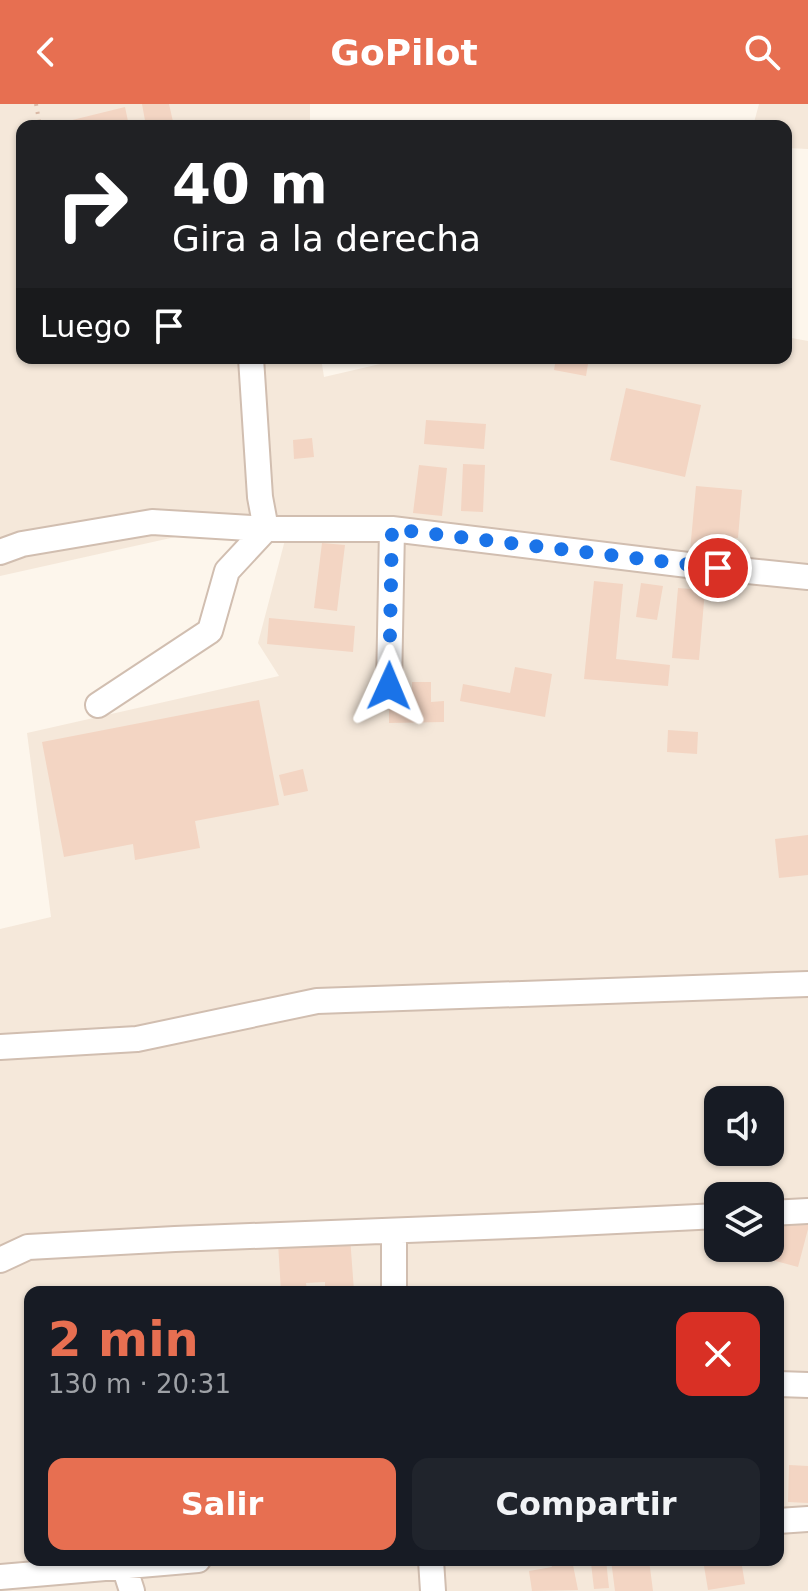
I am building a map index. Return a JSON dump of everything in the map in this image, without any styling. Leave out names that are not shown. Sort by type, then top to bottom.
[{"type":"street","points":[[251,364],[260,497],[266,529]]},
{"type":"street","points":[[0,552],[22,544],[152,522],[266,529],[392,529],[808,577]]},
{"type":"street","points":[[98,705],[210,631],[227,571],[266,529]]},
{"type":"street","points":[[389,686],[392,529]]},
{"type":"street","points":[[0,1047],[137,1039],[317,1001],[808,984]]},
{"type":"street","points":[[784,1212],[808,1211]]},
{"type":"street","points":[[0,1260],[28,1247],[704,1217]]},
{"type":"street","points":[[394,1231],[394,1286]]},
{"type":"street","points":[[784,1384],[808,1385]]},
{"type":"street","points":[[784,1521],[808,1519]]},
{"type":"street","points":[[0,1577],[124,1566],[132,1591]]},
{"type":"street","points":[[431,1566],[433,1591]]},
{"type":"shaded area","points":[[0,104],[310,104],[310,120],[16,120],[16,364],[322,364],[324,377],[380,364],[792,364],[792,338],[808,341],[808,1591],[0,1591],[0,929],[51,917],[27,733],[279,676],[258,643],[291,517],[270,516],[0,576]]},
{"type":"shaded area","points":[[759,104],[808,104],[808,149],[792,148],[792,120],[755,120]]},
{"type":"building","points":[[142,104],[169,104],[173,120],[145,120]]},
{"type":"building","points":[[125,107],[128,120],[72,120]]},
{"type":"building","points":[[555,364],[588,364],[586,376],[554,370]]},
{"type":"building","points":[[626,388],[701,405],[685,477],[610,460]]},
{"type":"building","points":[[426,420],[486,424],[484,449],[424,444]]},
{"type":"building","points":[[312,438],[314,457],[294,459],[293,440]]},
{"type":"building","points":[[463,464],[485,465],[483,512],[461,511]]},
{"type":"building","points":[[419,465],[447,468],[442,516],[413,513]]},
{"type":"building","points":[[696,486],[742,490],[738,538],[715,537],[713,553],[690,551]]},
{"type":"building","points":[[322,543],[345,545],[337,611],[314,608]]},
{"type":"building","points":[[594,581],[623,584],[616,659],[670,665],[668,686],[584,679]]},
{"type":"building","points":[[641,583],[663,586],[657,620],[636,617]]},
{"type":"building","points":[[678,588],[705,590],[699,660],[672,658]]},
{"type":"building","points":[[269,618],[355,626],[353,652],[267,644]]},
{"type":"building","points":[[515,667],[552,674],[545,717],[460,701],[463,684],[510,693]]},
{"type":"building","points":[[412,682],[431,682],[431,702],[444,701],[444,722],[389,723],[389,704],[412,704]]},
{"type":"building","points":[[259,700],[279,805],[195,821],[200,848],[135,860],[133,844],[64,857],[42,742]]},
{"type":"building","points":[[668,730],[698,732],[697,754],[667,752]]},
{"type":"building","points":[[303,769],[308,791],[284,796],[279,775]]},
{"type":"building","points":[[808,835],[808,875],[779,878],[775,839]]},
{"type":"building","points":[[784,1214],[808,1220],[798,1267],[779,1262],[784,1262]]},
{"type":"building","points":[[350,1237],[354,1286],[325,1286],[325,1282],[281,1286],[278,1243]]},
{"type":"building","points":[[789,1465],[808,1466],[808,1503],[788,1502]]},
{"type":"building","points":[[573,1566],[578,1590],[532,1591],[529,1571]]},
{"type":"building","points":[[591,1566],[607,1566],[609,1588],[594,1589]]},
{"type":"building","points":[[612,1566],[650,1566],[653,1591],[615,1591]]},
{"type":"building","points":[[704,1566],[742,1566],[745,1584],[708,1590]]},
{"type":"route","points":[[389,686],[392,529],[718,568]]}]
